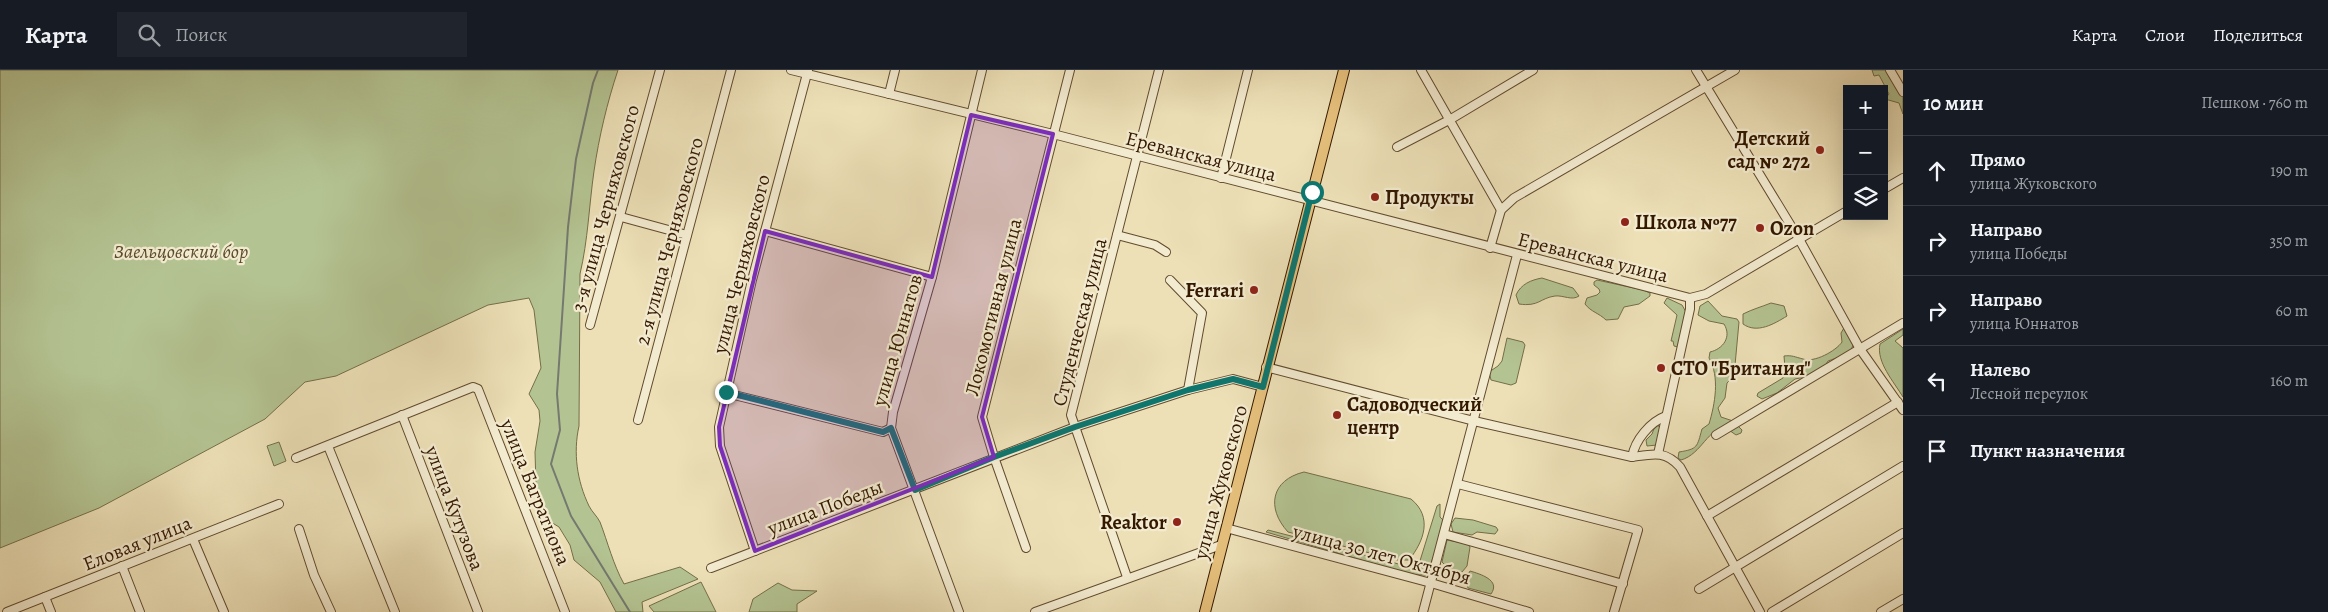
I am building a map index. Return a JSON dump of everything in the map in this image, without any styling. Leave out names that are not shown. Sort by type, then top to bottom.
[{"type":"main road","name":"улица Жуковского","points":[[1205,612],[1263,387],[1266,367],[1344,70]]},
{"type":"street","name":"3-я улица Черняховского","points":[[590,325],[660,70]]},
{"type":"street","name":"2-я улица Черняховского","points":[[638,420],[731,70]]},
{"type":"street","name":"Ереванская улица","points":[[791,70],[808,72],[971,115],[1053,134],[1690,298],[1706,294],[1843,213]]},
{"type":"street","points":[[889,94],[895,70]]},
{"type":"street","name":"улица Юннатов","points":[[959,612],[891,428],[893,412],[932,277],[982,70]]},
{"type":"street","name":"Локомотивная улица","points":[[1026,548],[982,417],[1070,70]]},
{"type":"street","name":"Студенческая улица","points":[[1127,577],[1071,414],[1159,70]]},
{"type":"street","points":[[1221,178],[1248,70]]},
{"type":"street","points":[[1421,70],[1451,119],[1501,210]]},
{"type":"street","points":[[1397,147],[1451,119],[1533,70]]},
{"type":"street","points":[[1696,70],[1799,239],[1860,349],[1903,410]]},
{"type":"street","points":[[1490,248],[1501,210],[1514,198],[1734,70]]},
{"type":"street","points":[[1890,70],[1903,92]]},
{"type":"street","name":"улица Черняховского","points":[[755,551],[720,446],[719,427],[765,231],[808,72]]},
{"type":"street","points":[[1888,187],[1903,178]]},
{"type":"street","points":[[621,217],[687,235]]},
{"type":"street","points":[[765,231],[932,277]]},
{"type":"street","points":[[1117,235],[1155,245],[1166,252]]},
{"type":"street","points":[[1423,612],[1517,255]]},
{"type":"street","points":[[1170,280],[1202,313],[1188,390]]},
{"type":"street","points":[[1658,454],[1690,308],[1690,298]]},
{"type":"street","points":[[1716,435],[1903,323]]},
{"type":"street","points":[[1266,367],[1474,421],[1632,457],[1658,454],[1671,457],[1680,467],[1760,612]]},
{"type":"street","name":"улица Победы","points":[[711,568],[1075,427],[1188,390],[1233,379],[1263,387]]},
{"type":"street","name":"улица Багратиона","points":[[402,416],[474,387],[478,389],[565,612]]},
{"type":"street","points":[[726,392],[883,432],[891,428]]},
{"type":"street","points":[[1707,516],[1898,402]]},
{"type":"street","points":[[296,458],[402,416]]},
{"type":"street","name":"улица Кутузова","points":[[402,416],[478,612]]},
{"type":"street","points":[[1632,457],[1634,447],[1649,427],[1656,420],[1666,416]]},
{"type":"street","points":[[328,446],[395,612]]},
{"type":"street","points":[[1699,589],[1903,466]]},
{"type":"street","points":[[1458,484],[1638,530],[1614,612]]},
{"type":"street","name":"Еловая улица","points":[[7,612],[280,504]]},
{"type":"street","name":"улица 30 лет Октября","points":[[1226,528],[1431,583],[1529,612]]},
{"type":"street","points":[[300,529],[314,575],[331,612]]},
{"type":"street","points":[[1772,612],[1903,533]]},
{"type":"street","points":[[1444,534],[1623,584]]},
{"type":"street","points":[[192,538],[224,612]]},
{"type":"street","points":[[1035,612],[1127,577],[1221,545]]},
{"type":"street","points":[[122,566],[140,612]]},
{"type":"street","points":[[45,597],[51,612]]},
{"type":"street","points":[[1881,612],[1903,599]]},
{"type":"highlighted area","points":[[971,115],[1053,134],[982,417],[994,457],[755,551],[720,446],[719,427],[765,231],[932,277]]},
{"type":"green space","name":"Заельцовский бор","points":[[0,70],[618,70],[598,146],[580,274],[577,467],[585,496],[590,508],[600,522],[624,584],[680,567],[698,579],[642,602],[643,612],[616,612],[600,582],[574,560],[570,545],[559,527],[546,519],[541,506],[542,498],[536,485],[535,452],[540,421],[539,410],[529,394],[541,368],[534,310],[529,298],[488,305],[336,376],[305,382],[265,419],[99,508],[0,548]]},
{"type":"green space","points":[[1872,70],[1888,70],[1903,96],[1903,114],[1899,103],[1888,100],[1888,85],[1884,85],[1879,75],[1874,76]]},
{"type":"green space","points":[[1542,278],[1573,288],[1579,296],[1573,298],[1555,296],[1531,304],[1519,304],[1516,295],[1521,288],[1530,281]]},
{"type":"green space","points":[[1597,280],[1643,290],[1650,293],[1650,296],[1639,304],[1624,307],[1618,319],[1606,320],[1585,304],[1587,298],[1600,292],[1594,285],[1594,282]]},
{"type":"green space","points":[[1667,298],[1682,305],[1686,312],[1678,347],[1674,346],[1673,341],[1671,341],[1677,315],[1664,303]]},
{"type":"green space","points":[[1708,301],[1722,316],[1737,319],[1739,322],[1734,376],[1727,383],[1725,398],[1718,408],[1721,417],[1733,421],[1742,430],[1741,433],[1736,435],[1726,428],[1720,429],[1709,436],[1688,457],[1681,460],[1678,458],[1679,452],[1690,450],[1696,446],[1702,429],[1709,424],[1715,391],[1714,374],[1709,358],[1710,352],[1719,348],[1727,338],[1724,324],[1709,321],[1698,315],[1700,306]]},
{"type":"green space","points":[[1771,303],[1784,306],[1787,316],[1771,325],[1760,328],[1748,327],[1743,324],[1743,314]]},
{"type":"green space","points":[[1844,328],[1853,341],[1853,346],[1841,356],[1828,361],[1820,374],[1795,379],[1777,393],[1762,399],[1757,396],[1758,393],[1783,378],[1785,368],[1784,356],[1808,360],[1819,358],[1835,349],[1842,342],[1841,333]]},
{"type":"green space","points":[[1903,329],[1903,335],[1895,341],[1903,348],[1903,397],[1883,365],[1879,351],[1880,344]]},
{"type":"green space","points":[[1507,338],[1523,342],[1525,345],[1516,383],[1511,385],[1491,380],[1489,372],[1502,361]]},
{"type":"green space","points":[[1658,425],[1661,430],[1657,445],[1647,446],[1646,440],[1652,434],[1655,426]]},
{"type":"green space","points":[[279,442],[286,461],[274,466],[267,446]]},
{"type":"green space","points":[[1304,472],[1411,499],[1422,513],[1424,529],[1419,545],[1409,560],[1397,560],[1288,532],[1277,514],[1275,496],[1284,481]]},
{"type":"green space","points":[[1440,504],[1440,517],[1445,522],[1426,575],[1412,575],[1266,532],[1268,530],[1414,568],[1419,564],[1437,506]]},
{"type":"green space","points":[[1455,518],[1473,520],[1496,527],[1498,530],[1495,534],[1477,532],[1472,535],[1453,532],[1451,524]]},
{"type":"green space","points":[[1447,540],[1468,544],[1470,547],[1467,566],[1462,572],[1448,568],[1442,562]]},
{"type":"green space","points":[[1470,571],[1484,576],[1491,581],[1493,589],[1491,594],[1468,588],[1465,580]]},
{"type":"green space","points":[[701,582],[716,612],[654,612],[649,606]]},
{"type":"green space","points":[[778,583],[792,590],[817,591],[797,604],[797,612],[749,612],[753,599]]},
{"type":"waterway","points":[[598,70],[593,83],[576,159],[568,227],[557,394],[560,430],[551,464],[571,516],[630,612]]},
{"type":"place","name":"Детский сад № 272","points":[[1820,150]]},
{"type":"place","name":"Продукты","points":[[1375,197]]},
{"type":"place","name":"Школа №77","points":[[1625,222]]},
{"type":"place","name":"Ozon","points":[[1760,228]]},
{"type":"place","name":"Ferrari","points":[[1254,290]]},
{"type":"place","name":"СТО \"Британия\"","points":[[1661,368]]},
{"type":"place","name":"Садоводческий центр","points":[[1337,415]]},
{"type":"place","name":"Reaktor","points":[[1177,522]]},
{"type":"route","points":[[726,392],[883,432],[891,428],[915,490],[994,457],[1075,427],[1188,390],[1233,379],[1263,387],[1266,367],[1312,192]]}]
